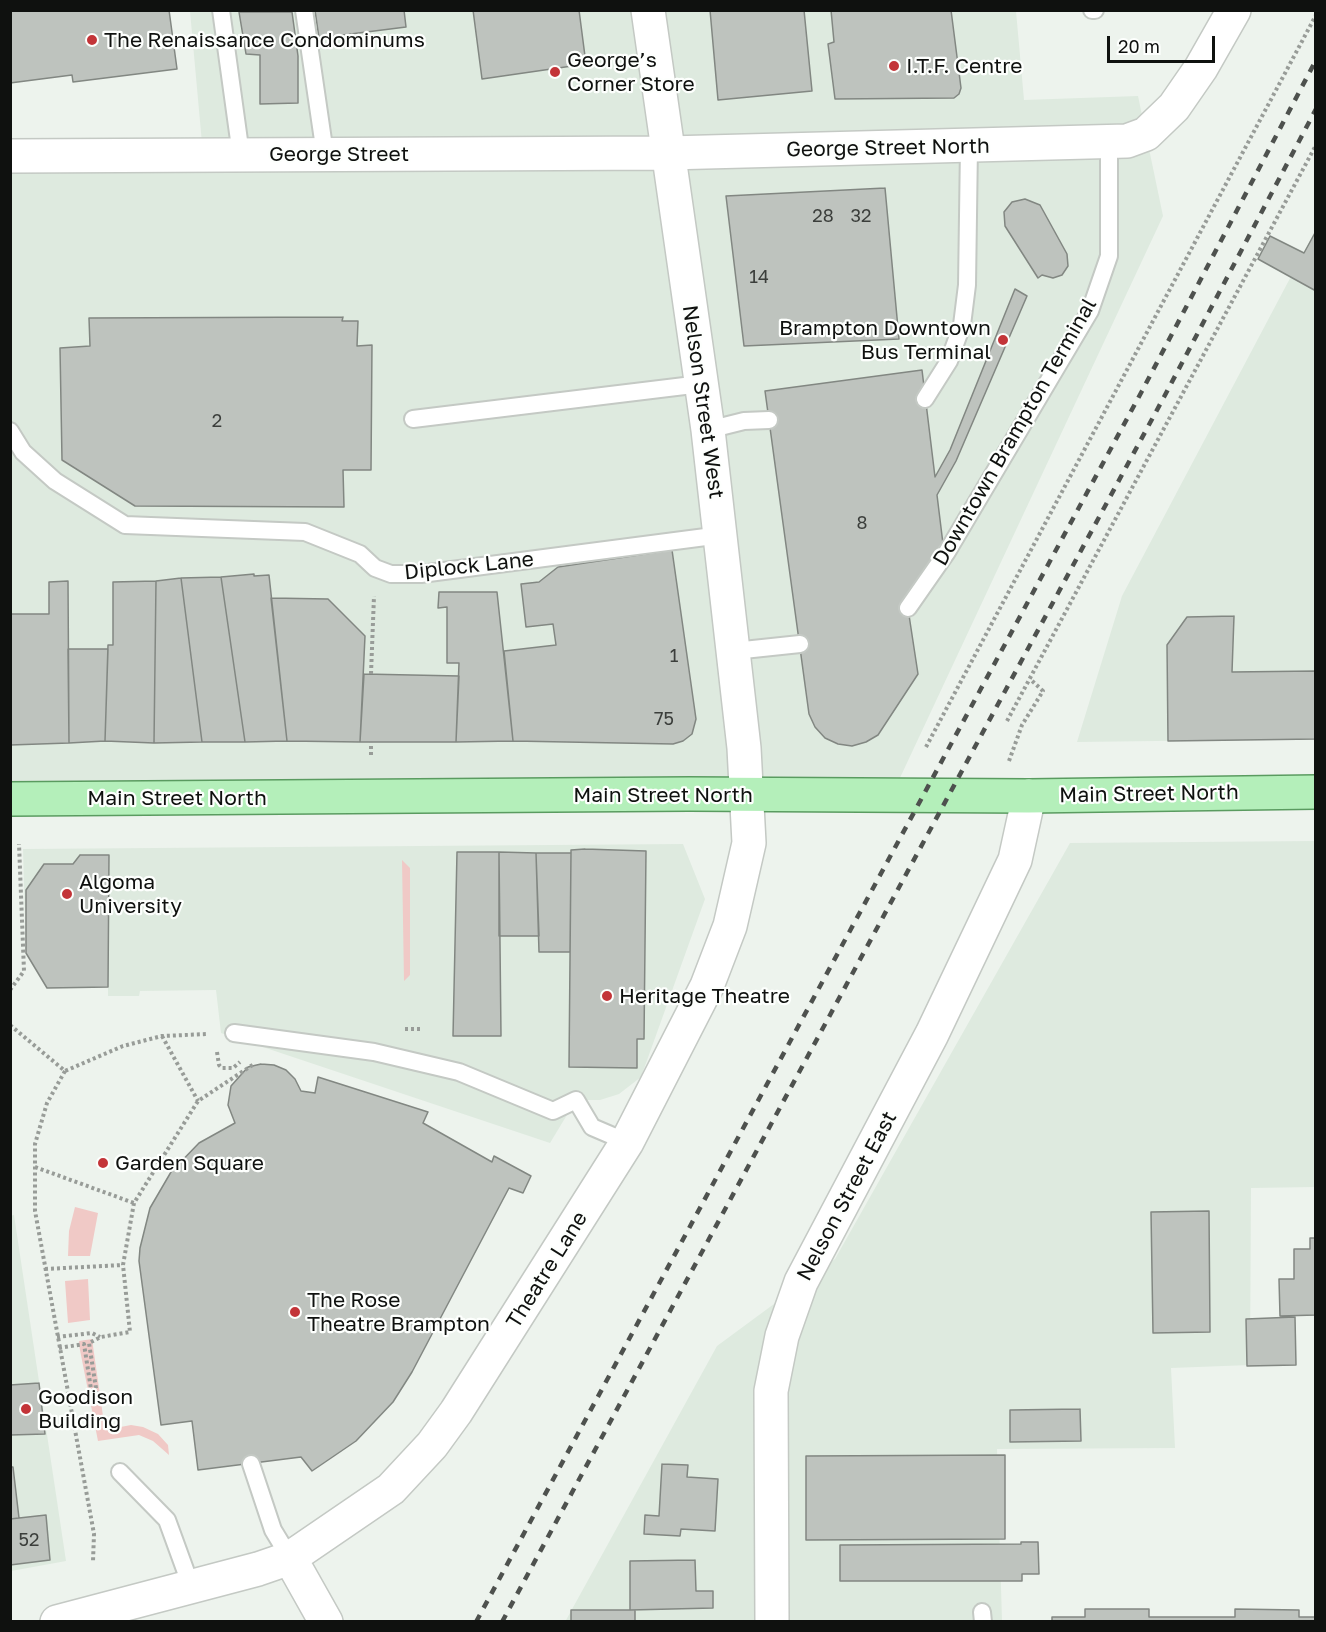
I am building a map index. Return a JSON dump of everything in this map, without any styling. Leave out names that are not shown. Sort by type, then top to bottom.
[{"type":"main road","name":"Main Street North","points":[[10,799],[747,794],[848,797],[1316,792]]},
{"type":"street","name":"Nelson Street West","points":[[648,10],[708,430],[734,651],[747,794]]},
{"type":"street","points":[[1109,142],[1127,141],[1153,129],[1174,107],[1201,68],[1234,10]]},
{"type":"street","name":"George Street North","points":[[668,153],[1109,142]]},
{"type":"street","name":"George Street","points":[[10,156],[668,153]]},
{"type":"street","name":"Theatre Lane","points":[[57,1622],[290,1558],[390,1489],[432,1445],[492,1358],[627,1142],[707,986],[730,926],[749,843],[747,794]]},
{"type":"street","name":"Nelson Street East","points":[[771,1622],[771,1391],[782,1335],[801,1282],[932,1034],[1015,860],[1029,796]]},
{"type":"street","points":[[290,1558],[326,1622]]},
{"type":"lane","points":[[221,10],[241,154]]},
{"type":"lane","points":[[304,10],[325,154]]},
{"type":"lane","name":"Downtown Brampton Terminal","points":[[908,608],[947,552],[1090,311],[1109,256],[1109,142]]},
{"type":"lane","points":[[926,399],[949,361],[962,325],[967,285],[969,146]]},
{"type":"lane","points":[[413,419],[701,384]]},
{"type":"lane","points":[[708,430],[744,421],[769,420]]},
{"type":"lane","name":"Diplock Lane","points":[[10,431],[23,452],[55,481],[125,525],[305,532],[360,554],[375,568],[391,574],[421,574],[721,535]]},
{"type":"lane","points":[[734,651],[800,644]]},
{"type":"lane","points":[[234,1033],[374,1052],[448,1070],[553,1111],[576,1100],[592,1127],[627,1142]]},
{"type":"lane","points":[[251,1464],[273,1530],[290,1558]]},
{"type":"lane","points":[[120,1472],[167,1520],[191,1586]]},
{"type":"path","points":[[926,747],[1316,15]]},
{"type":"path","points":[[1007,722],[1316,145]]},
{"type":"path","points":[[371,674],[375,568]]},
{"type":"path","points":[[1008,764],[1022,725],[1043,691],[1030,679]]},
{"type":"path","points":[[371,742],[371,755]]},
{"type":"path","points":[[10,990],[24,971],[19,844]]},
{"type":"path","points":[[10,1025],[65,1071]]},
{"type":"path","points":[[93,1561],[94,1534],[34,1211],[35,1144],[47,1103],[65,1071],[123,1046],[162,1035],[234,1033]]},
{"type":"path","points":[[162,1035],[198,1101]]},
{"type":"path","points":[[59,1348],[84,1344],[93,1402],[98,1401],[89,1343],[101,1337],[130,1332],[123,1266],[134,1203],[198,1101],[227,1080]]},
{"type":"path","points":[[35,1167],[134,1203]]},
{"type":"path","points":[[45,1269],[123,1266]]},
{"type":"path","points":[[57,1336],[92,1333],[101,1337]]},
{"type":"shaded area","points":[[190,11],[1016,11],[1024,100],[1138,96],[1163,216],[891,797],[11,799],[10,156],[203,154]]},
{"type":"shaded area","points":[[1315,231],[1315,739],[1077,742],[1122,596]]},
{"type":"shaded area","points":[[1315,841],[1315,1187],[1251,1188],[1250,1365],[1171,1368],[1175,1448],[997,1449],[1002,1621],[565,1622],[717,1346],[835,1259],[1070,843]]},
{"type":"shaded area","points":[[683,844],[705,899],[641,1077],[619,1094],[600,1100],[576,1100],[550,1143],[221,1033],[216,990],[140,991],[139,996],[108,996],[108,987],[47,988],[26,953],[23,849]]},
{"type":"shaded area","points":[[402,860],[410,868],[410,975],[404,981]]},
{"type":"shaded area","points":[[75,1207],[98,1213],[90,1256],[68,1256],[69,1231]]},
{"type":"shaded area","points":[[14,1215],[66,1561],[11,1571],[10,1216]]},
{"type":"shaded area","points":[[88,1279],[90,1320],[68,1323],[65,1281]]},
{"type":"shaded area","points":[[92,1339],[105,1430],[131,1425],[143,1427],[158,1434],[168,1445],[169,1455],[153,1441],[139,1435],[98,1441],[79,1345],[79,1341]]},
{"type":"building","name":"The Renaissance Condominums","points":[[10,10],[169,10],[177,69],[73,82],[72,75],[10,83]]},
{"type":"building","points":[[315,10],[404,10],[406,27],[319,38]]},
{"type":"building","points":[[473,10],[579,10],[586,64],[482,79]]},
{"type":"building","points":[[710,10],[804,10],[812,91],[718,100]]},
{"type":"building","name":"I.T.F. Centre","points":[[831,10],[951,10],[961,88],[959,94],[954,98],[835,99],[828,44],[834,42]]},
{"type":"building","points":[[239,12],[292,12],[298,56],[298,103],[260,104],[260,55],[246,54]]},
{"type":"building","points":[[885,188],[899,339],[744,346],[726,196]]},
{"type":"building","points":[[1025,199],[1040,205],[1067,254],[1068,266],[1062,275],[1053,278],[1042,275],[1038,278],[1005,226],[1004,212],[1012,202]]},
{"type":"building","points":[[1316,231],[1316,291],[1258,259],[1270,236],[1304,253]]},
{"type":"building","points":[[1015,289],[1027,296],[956,461],[937,495],[944,552],[907,602],[918,674],[878,735],[852,746],[838,744],[825,738],[815,727],[809,714],[765,391],[922,370],[935,477],[950,450]]},
{"type":"building","points":[[343,317],[342,321],[358,321],[357,346],[372,345],[371,470],[343,470],[344,507],[135,506],[62,460],[60,348],[90,346],[89,318]]},
{"type":"building","points":[[672,550],[696,719],[692,734],[683,741],[673,744],[513,741],[504,651],[556,645],[553,624],[526,627],[521,584],[539,582],[558,567]]},
{"type":"building","points":[[254,574],[254,576],[269,575],[287,741],[245,742],[221,577]]},
{"type":"building","points":[[221,577],[245,742],[202,742],[181,578]]},
{"type":"building","points":[[181,578],[202,742],[154,743],[156,581]]},
{"type":"building","points":[[68,581],[69,743],[10,745],[10,614],[49,614],[49,582]]},
{"type":"building","points":[[156,581],[154,743],[105,741],[108,645],[113,645],[113,582]]},
{"type":"building","points":[[439,592],[497,592],[513,741],[456,742],[459,663],[447,663],[447,607],[438,608]]},
{"type":"building","points":[[271,598],[328,599],[365,636],[360,742],[287,741]]},
{"type":"building","points":[[1234,616],[1232,672],[1316,671],[1316,739],[1168,741],[1167,645],[1187,617]]},
{"type":"building","points":[[68,649],[108,649],[105,741],[69,743]]},
{"type":"building","points":[[364,674],[459,676],[456,742],[360,742]]},
{"type":"building","name":"Heritage Theatre","points":[[571,850],[646,851],[644,1039],[637,1039],[637,1068],[569,1067]]},
{"type":"building","points":[[457,852],[499,852],[501,1036],[453,1036]]},
{"type":"building","points":[[499,852],[536,853],[539,936],[499,936]]},
{"type":"building","points":[[536,853],[571,853],[570,952],[539,952]]},
{"type":"building","points":[[80,855],[109,855],[108,987],[47,988],[26,953],[26,890],[44,864],[73,864]]},
{"type":"building","name":"The Rose Theatre Brampton","points":[[261,1064],[274,1065],[286,1070],[295,1079],[301,1091],[315,1093],[318,1077],[428,1112],[423,1123],[492,1162],[494,1156],[531,1176],[523,1193],[509,1188],[412,1372],[393,1402],[356,1441],[312,1471],[301,1457],[198,1470],[192,1421],[161,1425],[139,1261],[140,1248],[150,1208],[171,1172],[199,1143],[235,1123],[228,1105],[231,1086],[248,1067]]},
{"type":"building","points":[[1209,1211],[1210,1332],[1153,1333],[1151,1212]]},
{"type":"building","points":[[1310,1238],[1316,1238],[1316,1315],[1280,1316],[1279,1279],[1294,1279],[1294,1249],[1310,1249]]},
{"type":"building","points":[[1295,1317],[1296,1365],[1247,1366],[1246,1319]]},
{"type":"building","name":"Goodison Building","points":[[39,1383],[45,1434],[10,1435],[10,1385]]},
{"type":"building","points":[[1080,1409],[1081,1441],[1010,1442],[1010,1410]]},
{"type":"building","points":[[1005,1455],[1005,1539],[806,1540],[806,1456]]},
{"type":"building","points":[[662,1464],[688,1465],[687,1477],[718,1479],[715,1531],[681,1529],[680,1536],[644,1534],[645,1515],[659,1516]]},
{"type":"building","points":[[10,1467],[13,1467],[19,1518],[10,1519]]},
{"type":"building","points":[[46,1515],[50,1560],[10,1565],[10,1519]]},
{"type":"building","points":[[1021,1542],[1038,1542],[1039,1574],[1022,1574],[1022,1581],[840,1581],[840,1545],[1021,1544]]},
{"type":"building","points":[[695,1560],[696,1591],[713,1591],[713,1608],[630,1610],[630,1561]]},
{"type":"building","points":[[1085,1609],[1149,1609],[1149,1617],[1235,1617],[1235,1609],[1299,1610],[1299,1617],[1316,1617],[1316,1622],[1052,1622],[1052,1617],[1085,1617]]},
{"type":"building","points":[[571,1610],[635,1610],[635,1622],[571,1622]]},
{"type":"railway","points":[[476,1622],[1142,391],[1316,60]]},
{"type":"railway","points":[[502,1622],[1164,397],[1316,109]]},
{"type":"place","name":"The Renaissance Condominums","points":[[92,40]]},
{"type":"place","name":"I.T.F. Centre","points":[[894,66]]},
{"type":"place","name":"George’s Corner Store","points":[[555,72]]},
{"type":"place","name":"Brampton Downtown Bus Terminal","points":[[1003,340]]},
{"type":"place","name":"Algoma University","points":[[67,894]]},
{"type":"place","name":"Heritage Theatre","points":[[607,996]]},
{"type":"place","name":"Garden Square","points":[[103,1163]]},
{"type":"place","name":"The Rose Theatre Brampton","points":[[295,1312]]},
{"type":"place","name":"Goodison Building","points":[[26,1409]]}]
